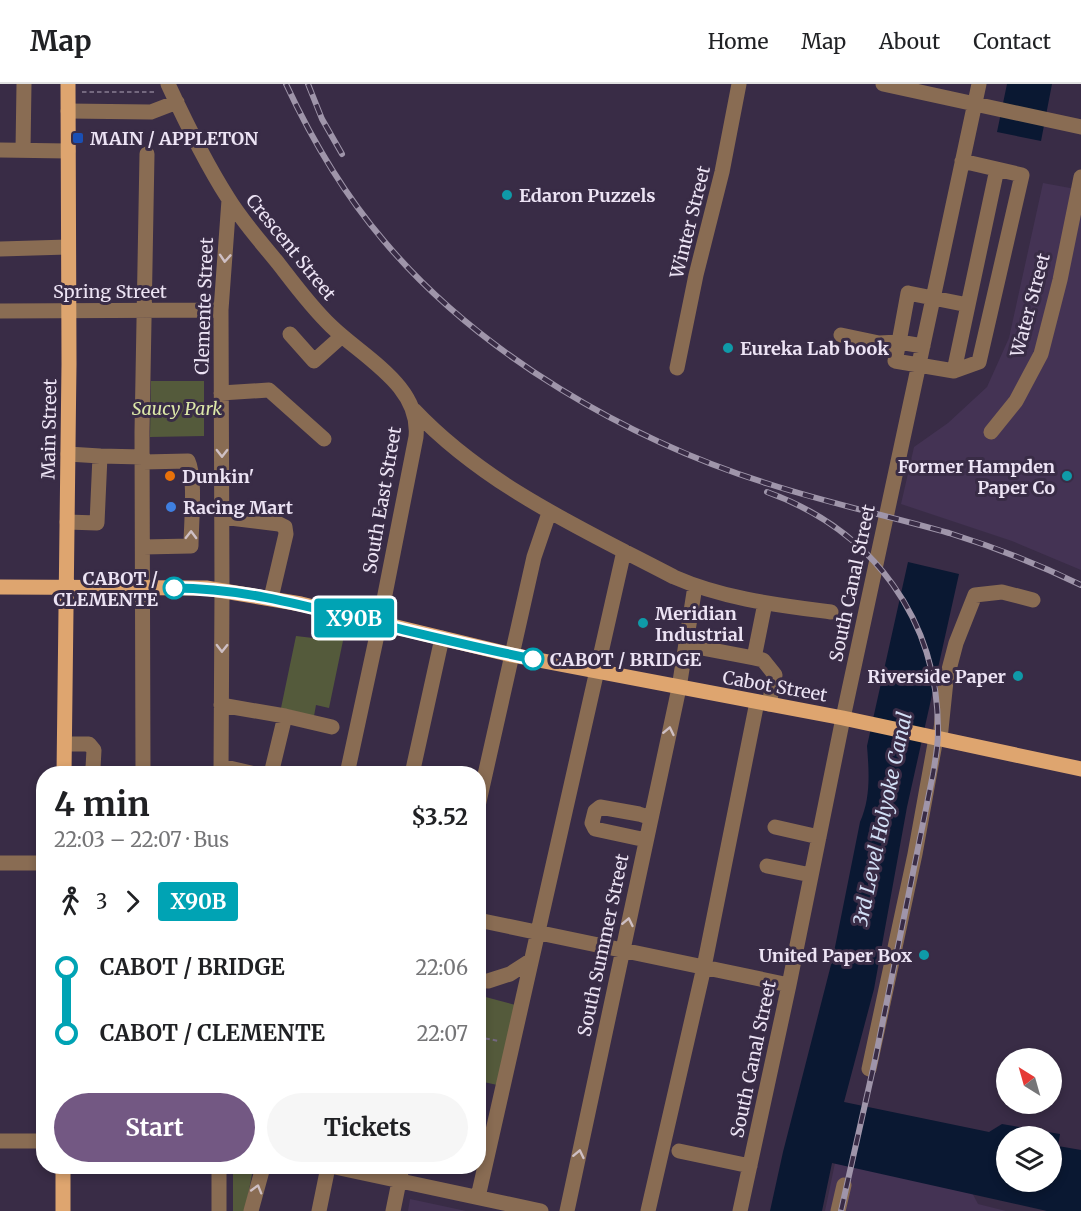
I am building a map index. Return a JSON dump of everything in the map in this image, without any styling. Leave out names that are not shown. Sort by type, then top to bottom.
[{"type":"main road","name":"Main Street","points":[[64,766],[69,310],[68,84]]},
{"type":"main road","name":"Cabot Street","points":[[0,586],[206,588],[271,598],[512,655],[850,720],[1081,769]]},
{"type":"main road","points":[[63,1174],[63,1211]]},
{"type":"street","points":[[23,150],[24,84]]},
{"type":"street","name":"Winter Street","points":[[677,368],[696,275],[722,172],[739,84]]},
{"type":"street","points":[[883,84],[1081,127]]},
{"type":"street","name":"South Canal Street","points":[[740,1211],[819,837],[850,720],[919,364],[962,161],[981,106],[979,84]]},
{"type":"street","name":"Crescent Street","points":[[163,88],[177,102],[229,200],[310,304],[342,336],[396,382],[406,394],[414,410],[435,432],[508,487],[549,513],[695,586],[765,603],[831,612]]},
{"type":"street","points":[[68,111],[151,112],[177,102]]},
{"type":"street","points":[[0,150],[68,151]]},
{"type":"street","points":[[143,766],[142,459],[147,154]]},
{"type":"street","points":[[962,161],[1022,175],[979,362],[954,371],[895,361],[908,293],[968,305]]},
{"type":"street","points":[[954,371],[997,169]]},
{"type":"street","name":"Water Street","points":[[991,432],[1016,401],[1041,354],[1060,279],[1081,177]]},
{"type":"street","name":"Clemente Street","points":[[221,766],[221,310],[229,200]]},
{"type":"street","points":[[0,249],[68,247]]},
{"type":"street","name":"Spring Street","points":[[0,310],[221,310]]},
{"type":"street","points":[[290,334],[314,361],[342,336]]},
{"type":"street","points":[[841,335],[879,343],[899,342],[923,346]]},
{"type":"street","points":[[221,393],[270,390],[324,439]]},
{"type":"street","name":"South East Street","points":[[349,766],[416,437],[417,424],[414,410]]},
{"type":"street","points":[[68,454],[188,461],[191,468],[192,488],[191,546],[143,547]]},
{"type":"street","points":[[67,522],[97,523],[100,456]]},
{"type":"street","points":[[486,770],[528,580],[549,513]]},
{"type":"street","points":[[222,517],[279,524],[285,527],[286,534],[271,598]]},
{"type":"street","points":[[486,1161],[624,551]]},
{"type":"street","name":"South Summer Street","points":[[567,1211],[679,688],[695,586]]},
{"type":"street","points":[[869,1068],[915,855],[946,681],[956,643],[975,595],[1002,592],[1034,600]]},
{"type":"street","points":[[754,658],[765,603]]},
{"type":"street","points":[[414,766],[442,638]]},
{"type":"street","points":[[648,1211],[763,703],[775,675],[763,660],[686,645]]},
{"type":"street","points":[[221,705],[332,727]]},
{"type":"street","points":[[273,766],[285,716]]},
{"type":"street","points":[[65,744],[89,744],[94,750],[93,766]]},
{"type":"street","points":[[646,840],[595,829],[592,823],[595,811],[600,807],[651,818]]},
{"type":"street","points":[[775,827],[819,837]]},
{"type":"street","points":[[0,863],[36,863]]},
{"type":"street","points":[[767,866],[812,876]]},
{"type":"street","points":[[486,922],[789,986]]},
{"type":"street","points":[[488,981],[510,974],[530,961]]},
{"type":"street","points":[[0,1142],[36,1141]]},
{"type":"street","points":[[679,1152],[750,1166]]},
{"type":"street","points":[[219,1174],[219,1211]]},
{"type":"street","points":[[250,1211],[261,1174]]},
{"type":"street","points":[[319,1211],[327,1174]]},
{"type":"street","points":[[393,1211],[401,1174],[478,1197],[541,1211]]},
{"type":"street","points":[[478,1197],[483,1174]]},
{"type":"street","points":[[838,1211],[844,1185]]},
{"type":"path","points":[[82,92],[163,88]]},
{"type":"path","points":[[486,1039],[512,1044]]},
{"type":"shaded area","points":[[1043,183],[1081,190],[1081,570],[1012,541],[901,504],[914,447],[948,423],[987,387],[1009,338]]},
{"type":"shaded area","points":[[835,1163],[969,1187],[978,1204],[1006,1211],[825,1211]]},
{"type":"shaded area","points":[[410,1199],[466,1211],[408,1211]]},
{"type":"green space","name":"Saucy Park","points":[[151,381],[204,381],[204,436],[150,437]]},
{"type":"green space","points":[[314,625],[345,631],[329,708],[316,705],[314,716],[281,708],[296,636],[313,638]]},
{"type":"green space","points":[[486,997],[519,1006],[502,1086],[486,1083]]},
{"type":"green space","points":[[233,1174],[252,1174],[245,1211],[233,1211]]},
{"type":"water","points":[[1007,84],[1052,84],[1041,141],[997,132]]},
{"type":"water","name":"3rd Level Holyoke Canal","points":[[908,562],[959,574],[907,807],[874,989],[844,1102],[989,1132],[996,1128],[996,1192],[1062,1192],[1062,1147],[1081,1150],[1081,1211],[1047,1211],[832,1163],[822,1211],[770,1211],[833,957],[860,822],[868,794],[867,746]]},
{"type":"railway","points":[[286,84],[330,166],[355,205],[384,241],[422,282],[465,321],[560,389],[611,418],[716,466],[791,491],[966,538],[1032,563],[1081,585]]},
{"type":"railway","points":[[308,84],[322,119],[342,154]]},
{"type":"railway","points":[[767,492],[805,509],[839,530],[868,555],[893,584],[912,617],[927,653],[935,692],[938,738],[933,774],[875,1060],[841,1211]]},
{"type":"bus line","name":"X90B","points":[[174,588],[206,588],[239,592],[301,604],[533,659]]},
{"type":"place","name":"MAIN / APPLETON","points":[[78,138]]},
{"type":"place","name":"Edaron Puzzels","points":[[507,195]]},
{"type":"place","name":"Eureka Lab book","points":[[728,348]]},
{"type":"place","name":"Dunkin'","points":[[170,476]]},
{"type":"place","name":"Former Hampden Paper Co","points":[[1067,476]]},
{"type":"place","name":"Racing Mart","points":[[171,507]]},
{"type":"place","name":"CABOT / CLEMENTE","points":[[174,588]]},
{"type":"place","name":"Meridian Industrial","points":[[643,623]]},
{"type":"place","name":"CABOT / BRIDGE","points":[[533,659]]},
{"type":"place","name":"Riverside Paper","points":[[1018,676]]},
{"type":"place","name":"United Paper Box","points":[[924,955]]}]
